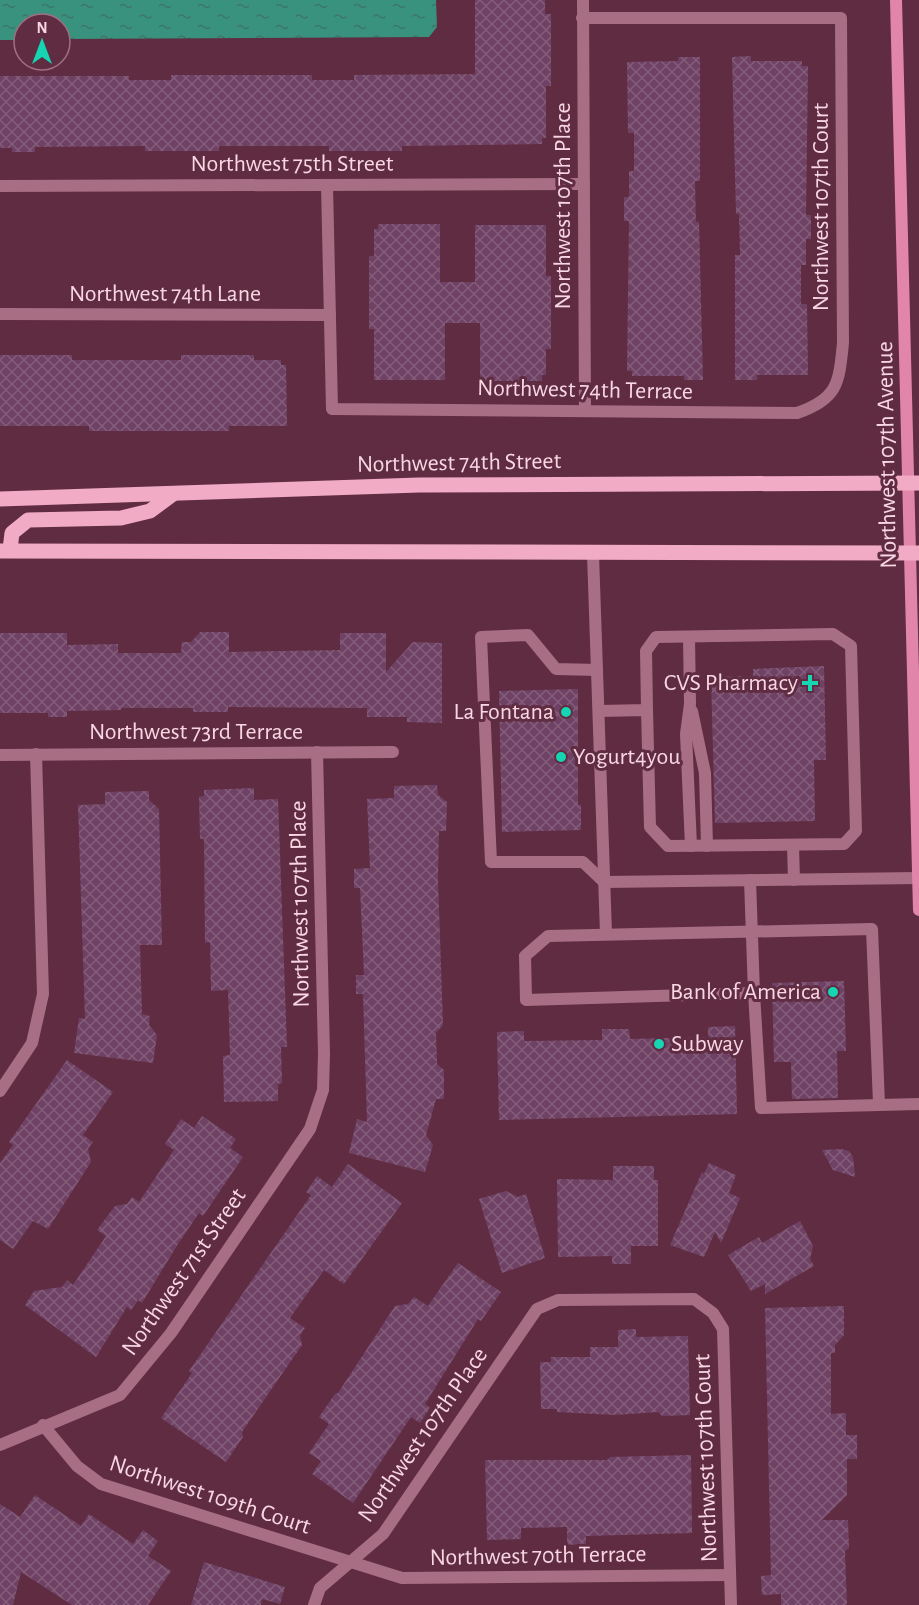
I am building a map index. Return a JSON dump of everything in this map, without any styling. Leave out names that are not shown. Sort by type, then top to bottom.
[{"type":"main road","name":"Northwest 107th Avenue","points":[[896,0],[914,483],[919,910]]},
{"type":"main road","name":"Northwest 74th Street","points":[[0,499],[419,485],[914,483]]},
{"type":"main road","points":[[173,494],[150,511],[121,518],[28,520],[12,533],[5,550],[593,554],[915,553]]},
{"type":"street","name":"Northwest 107th Place","points":[[582,0],[585,411]]},
{"type":"street","name":"Northwest 107th Court","points":[[582,18],[842,18],[843,343],[840,376],[831,394]]},
{"type":"street","name":"Northwest 75th Street","points":[[0,186],[584,184]]},
{"type":"street","points":[[327,185],[330,315]]},
{"type":"street","name":"Northwest 74th Lane","points":[[0,314],[330,315]]},
{"type":"street","name":"Northwest 74th Terrace","points":[[330,315],[332,409],[797,413],[818,406],[831,394]]},
{"type":"street","points":[[593,554],[606,934]]},
{"type":"street","points":[[833,634],[851,646],[856,831],[844,844],[668,846],[650,827],[648,710],[646,651],[656,637],[833,634]]},
{"type":"street","points":[[597,670],[556,669],[528,635],[481,637],[490,862],[583,862],[604,882],[918,878]]},
{"type":"street","points":[[689,637],[690,704],[686,734],[691,846]]},
{"type":"street","points":[[690,704],[705,773],[706,846]]},
{"type":"street","points":[[598,711],[648,710]]},
{"type":"street","name":"Northwest 73rd Terrace","points":[[0,755],[393,752]]},
{"type":"street","name":"Northwest 107th Place","points":[[317,753],[324,1054]]},
{"type":"street","points":[[0,1091],[32,1043],[43,994],[36,754]]},
{"type":"street","points":[[793,845],[794,880]]},
{"type":"street","points":[[750,880],[761,1108],[919,1104]]},
{"type":"street","points":[[754,993],[526,1000],[525,956],[548,936],[872,929],[879,1104]]},
{"type":"street","name":"Northwest 71st Street","points":[[1,1440],[120,1395],[171,1334],[310,1129],[323,1090],[324,1054]]},
{"type":"street","name":"Northwest 107th Court","points":[[537,1309],[558,1300],[694,1299],[713,1313],[723,1329],[731,1605]]},
{"type":"street","name":"Northwest 107th Place","points":[[314,1605],[320,1588],[382,1534],[537,1309]]},
{"type":"street","name":"Northwest 109th Court","points":[[43,1425],[77,1466],[101,1484],[349,1563]]},
{"type":"street","name":"Northwest 70th Terrace","points":[[349,1563],[402,1578],[730,1575]]},
{"type":"water","points":[[0,0],[436,0],[437,27],[429,37],[72,39],[72,12],[12,12],[12,40],[0,40]]},
{"type":"building","points":[[475,0],[545,0],[545,14],[551,14],[551,86],[546,86],[546,138],[542,138],[542,144],[402,146],[402,151],[329,151],[329,146],[219,146],[219,151],[145,151],[145,146],[35,147],[35,152],[12,152],[12,148],[0,148],[0,76],[129,76],[129,80],[171,80],[171,75],[312,75],[312,80],[354,80],[354,75],[475,74]]},
{"type":"building","points":[[751,56],[751,61],[802,61],[802,66],[808,66],[806,215],[811,215],[811,239],[806,239],[806,265],[801,265],[801,304],[807,304],[808,375],[757,375],[757,380],[735,380],[735,255],[740,255],[739,214],[736,214],[732,57]]},
{"type":"building","points":[[678,57],[700,57],[700,181],[695,181],[696,222],[699,222],[703,380],[684,380],[684,376],[632,376],[632,371],[627,371],[629,221],[624,221],[624,197],[629,197],[629,171],[634,171],[634,133],[628,133],[627,62],[678,61]]},
{"type":"building","points":[[378,224],[440,224],[440,282],[475,282],[475,225],[546,225],[546,276],[551,276],[551,349],[546,349],[546,375],[542,375],[542,381],[480,381],[480,323],[445,323],[445,380],[374,380],[374,329],[369,329],[369,256],[374,256],[374,229],[378,229]]},
{"type":"building","points":[[0,355],[72,355],[72,360],[181,360],[181,355],[254,355],[254,360],[281,360],[281,365],[286,365],[287,426],[229,426],[229,431],[89,431],[89,426],[0,426]]},
{"type":"building","points":[[200,632],[229,632],[229,652],[340,650],[340,633],[386,633],[386,672],[413,642],[442,643],[442,723],[407,722],[407,717],[367,717],[367,708],[228,707],[228,712],[193,712],[193,708],[121,708],[121,710],[67,711],[67,717],[48,717],[48,713],[0,713],[0,633],[67,633],[67,645],[118,644],[118,653],[181,653],[182,642],[191,642]]},
{"type":"building","points":[[824,666],[826,760],[814,760],[815,821],[715,823],[711,677],[753,676],[753,669]]},
{"type":"building","points":[[578,689],[578,805],[581,805],[581,830],[502,832],[499,691]]},
{"type":"building","points":[[437,785],[438,795],[447,802],[446,831],[439,831],[438,879],[443,1025],[436,1033],[437,1064],[444,1070],[444,1099],[436,1099],[426,1135],[433,1145],[425,1172],[349,1153],[357,1119],[367,1122],[363,994],[356,994],[356,975],[364,975],[360,888],[354,888],[354,869],[370,868],[367,799],[394,798],[394,786]]},
{"type":"building","points":[[254,788],[254,800],[278,799],[287,1047],[281,1047],[282,1083],[278,1084],[278,1101],[224,1102],[223,1056],[230,1055],[228,990],[211,991],[210,942],[205,943],[204,839],[200,839],[199,797],[204,796],[204,790]]},
{"type":"building","points":[[149,791],[149,800],[159,809],[162,945],[140,945],[142,1014],[150,1016],[149,1025],[157,1035],[153,1063],[74,1053],[79,1018],[85,1019],[78,805],[105,804],[105,792]]},
{"type":"building","points":[[844,981],[846,1051],[837,1051],[838,1098],[792,1099],[791,1062],[774,1062],[772,983]]},
{"type":"building","points":[[735,1026],[737,1114],[499,1120],[497,1032],[524,1031],[524,1041],[602,1040],[602,1029],[629,1029],[630,1039],[708,1037],[708,1027]]},
{"type":"building","points":[[67,1060],[113,1092],[83,1135],[93,1142],[88,1149],[91,1162],[48,1229],[33,1221],[13,1249],[0,1240],[0,1163],[13,1145],[9,1142]]},
{"type":"building","points":[[202,1116],[236,1139],[230,1148],[243,1157],[203,1216],[199,1213],[142,1303],[138,1300],[131,1310],[127,1307],[96,1357],[25,1305],[34,1291],[62,1287],[67,1280],[73,1285],[106,1236],[97,1230],[115,1206],[127,1204],[132,1197],[139,1202],[174,1150],[165,1144],[181,1119],[194,1128]]},
{"type":"building","points":[[822,1150],[849,1151],[853,1157],[855,1177],[833,1170]]},
{"type":"building","points":[[709,1163],[736,1175],[729,1193],[740,1198],[721,1243],[715,1232],[704,1257],[670,1245],[702,1172],[704,1174]]},
{"type":"building","points":[[348,1164],[402,1203],[344,1284],[324,1270],[290,1318],[305,1328],[300,1335],[302,1345],[242,1432],[243,1437],[226,1462],[161,1418],[192,1373],[189,1371],[311,1195],[306,1192],[317,1176],[332,1187]]},
{"type":"building","points":[[613,1166],[654,1166],[654,1180],[658,1180],[658,1246],[631,1246],[631,1264],[612,1264],[612,1256],[558,1257],[557,1179],[613,1180]]},
{"type":"building","points":[[506,1191],[518,1197],[526,1194],[545,1258],[502,1273],[479,1199]]},
{"type":"building","points":[[800,1221],[813,1246],[810,1259],[814,1266],[765,1294],[765,1284],[751,1291],[728,1255],[759,1237],[762,1243]]},
{"type":"building","points":[[458,1263],[501,1292],[481,1321],[478,1319],[425,1404],[430,1408],[420,1423],[411,1417],[353,1503],[312,1474],[321,1461],[309,1453],[329,1424],[319,1417],[338,1393],[395,1306],[408,1304],[414,1297],[428,1306]]},
{"type":"building","points":[[844,1306],[844,1335],[835,1345],[835,1353],[831,1353],[831,1414],[846,1413],[846,1435],[857,1435],[857,1459],[847,1459],[847,1495],[822,1520],[848,1520],[849,1548],[845,1551],[847,1605],[781,1605],[781,1594],[762,1595],[761,1576],[771,1575],[765,1308]]},
{"type":"building","points":[[636,1329],[636,1337],[688,1336],[690,1415],[662,1416],[658,1412],[615,1415],[541,1409],[540,1362],[551,1362],[551,1357],[590,1357],[590,1347],[618,1347],[618,1330]]},
{"type":"building","points":[[691,1455],[692,1533],[586,1536],[586,1544],[567,1545],[567,1527],[521,1528],[521,1539],[487,1540],[485,1460],[607,1460],[610,1457]]},
{"type":"building","points":[[35,1495],[81,1526],[89,1514],[133,1544],[143,1530],[158,1541],[148,1556],[171,1571],[148,1605],[72,1605],[21,1572],[13,1605],[0,1605],[0,1504],[20,1517]]},
{"type":"building","points":[[204,1562],[285,1587],[280,1604],[262,1599],[261,1605],[191,1605]]},
{"type":"place","name":"CVS Pharmacy","points":[[810,683]]},
{"type":"place","name":"La Fontana","points":[[566,712]]},
{"type":"place","name":"Yogurt4you","points":[[561,757]]},
{"type":"place","name":"Bank of America","points":[[833,992]]},
{"type":"place","name":"Subway","points":[[659,1044]]}]
